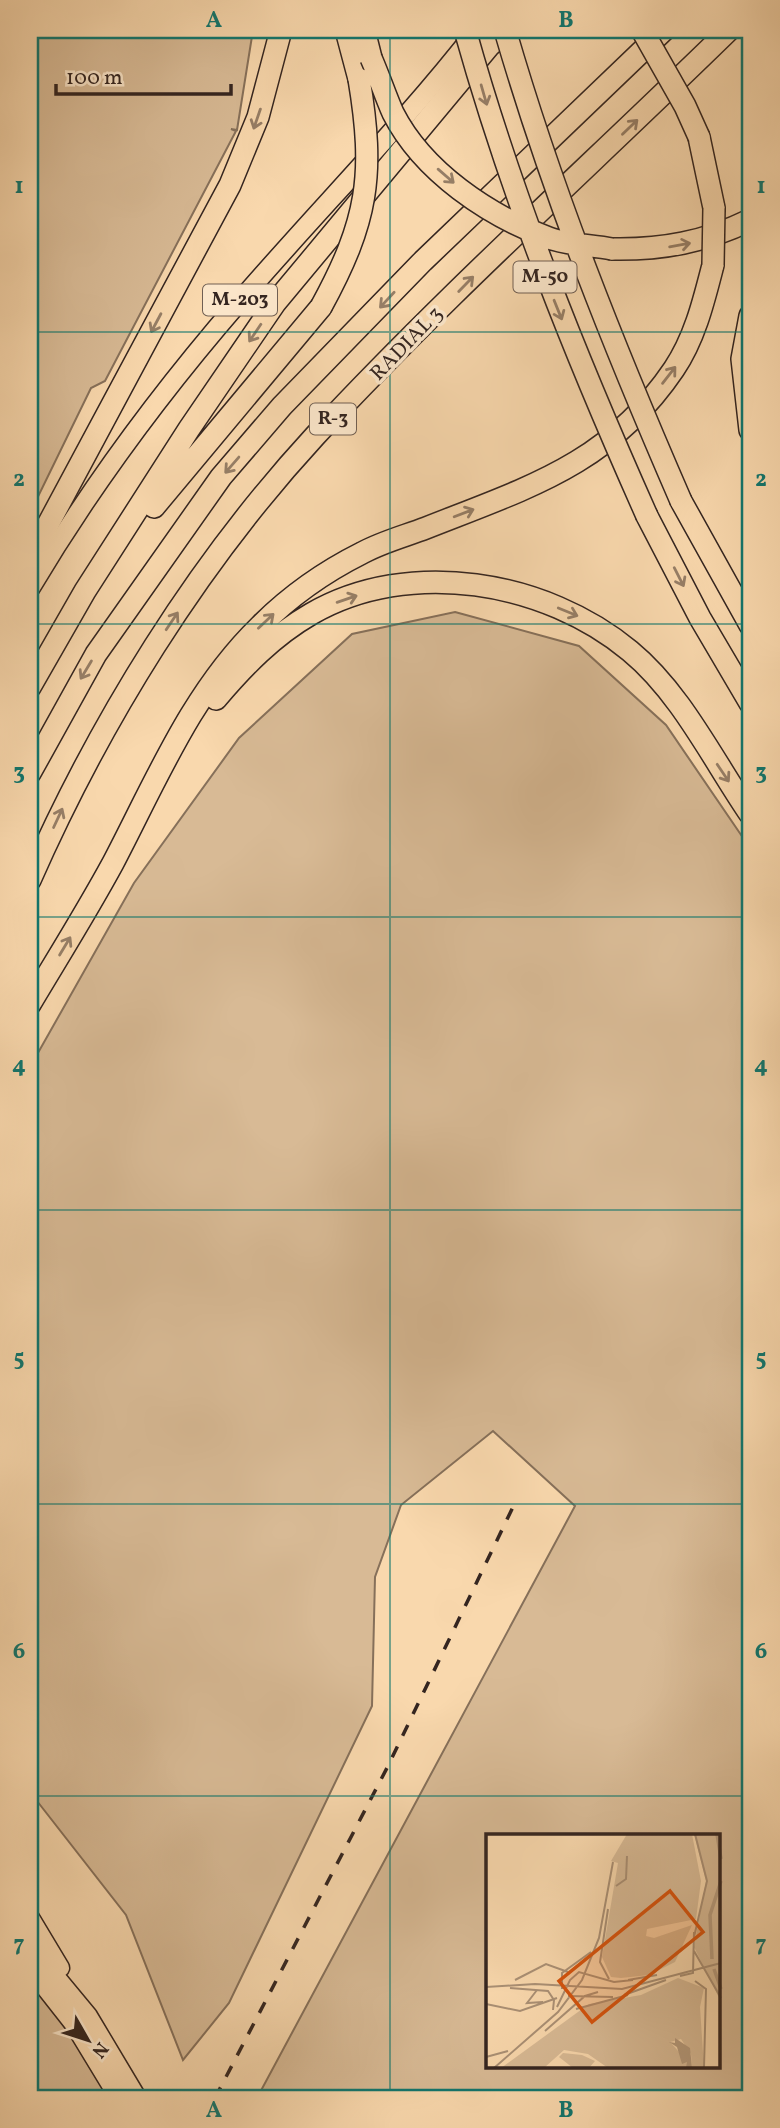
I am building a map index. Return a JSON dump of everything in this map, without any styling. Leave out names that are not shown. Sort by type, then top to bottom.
[{"type":"highway","points":[[30,558],[230,185],[258,117],[281,30]]},
{"type":"highway","points":[[30,700],[93,595],[164,492],[249,396],[321,307],[348,257],[361,213],[368,167],[367,128],[359,79],[346,30]]},
{"type":"highway","points":[[364,30],[371,58],[394,114],[422,154],[456,185],[509,220],[552,239],[612,249],[679,246],[750,220]]},
{"type":"highway","name":"M-50","points":[[465,30],[499,147],[541,268],[593,396],[647,516],[700,618],[750,703]]},
{"type":"highway","points":[[30,687],[115,545],[275,303],[481,56],[506,30]]},
{"type":"highway","name":"M-50","points":[[506,30],[530,115],[586,275],[681,501],[750,625]]},
{"type":"highway","points":[[112,863],[178,736],[220,673],[258,627],[323,575],[365,551],[533,487],[567,470],[626,426],[675,368],[699,318],[713,265],[714,208],[699,137],[685,106],[642,30]]},
{"type":"highway","name":"R-3","points":[[30,773],[96,654],[221,477],[282,407],[424,261],[521,164],[664,30]]},
{"type":"highway","name":"RADIAL 3","points":[[30,880],[58,815],[137,674],[182,606],[255,509],[315,437],[538,209],[606,150],[729,30]]},
{"type":"highway","points":[[750,316],[742,359],[750,430]]},
{"type":"highway","points":[[30,1004],[199,720],[247,663],[287,629],[314,612],[376,590],[411,583],[498,588],[581,617],[632,652],[665,688],[750,814]]},
{"type":"main road","name":"M-203","points":[[30,589],[103,473],[149,411],[237,303],[477,30]]},
{"type":"main road","points":[[30,1918],[137,2098]]},
{"type":"main road","points":[[30,1946],[88,2016]]},
{"type":"main road","points":[[30,1968],[74,2024],[119,2098]]},
{"type":"shaded area","points":[[30,30],[253,30],[237,130],[231,129],[236,131],[105,381],[91,388],[30,513]]},
{"type":"shaded area","points":[[455,612],[579,646],[666,725],[750,848],[750,2098],[257,2098],[575,1506],[493,1431],[401,1505],[375,1577],[372,1706],[229,2003],[183,2060],[126,1915],[30,1792],[30,1067],[134,883],[239,738],[352,634]]},
{"type":"shaded area","points":[[30,1948],[147,2098],[30,2098]]},
{"type":"railway","points":[[215,2098],[388,1766],[513,1507]]}]
